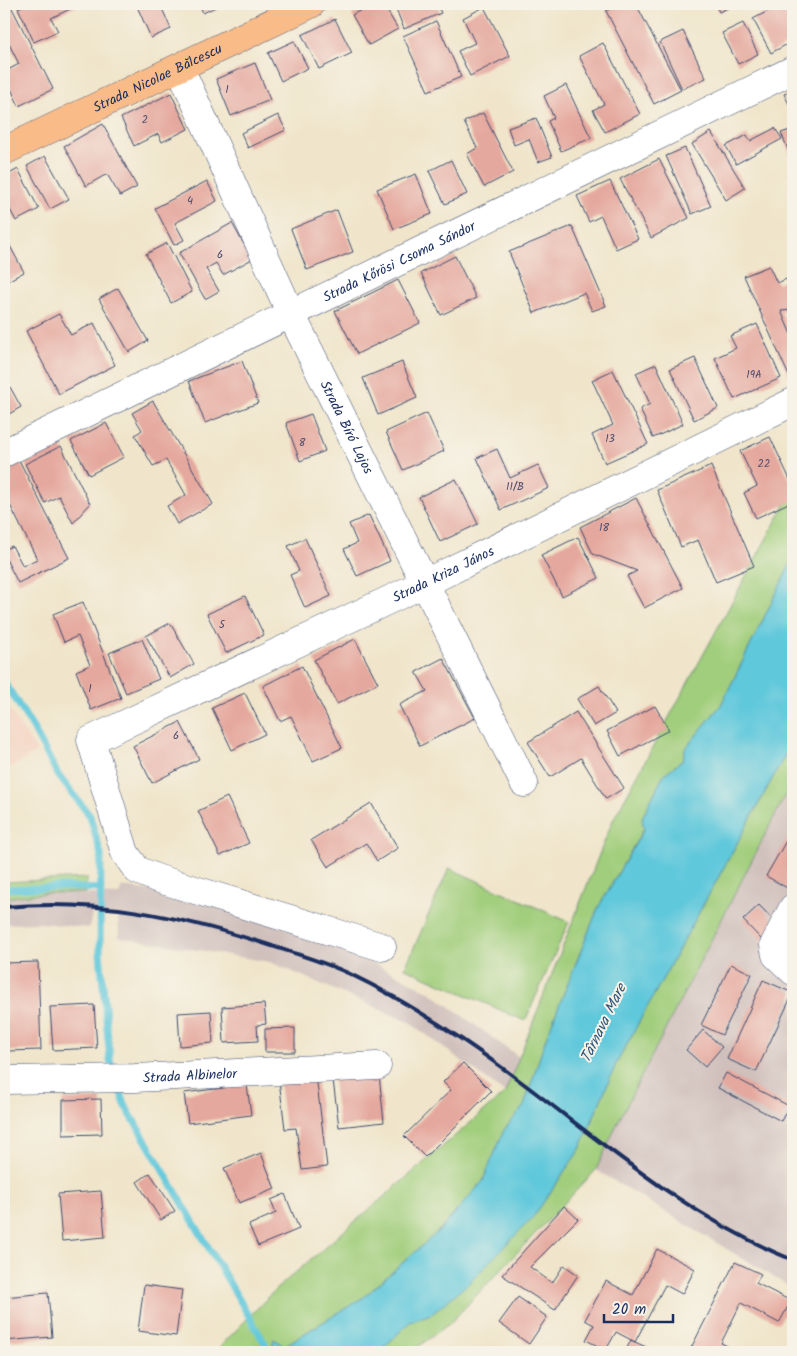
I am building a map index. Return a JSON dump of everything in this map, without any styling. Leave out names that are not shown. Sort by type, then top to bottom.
[{"type":"main road","name":"Strada Nicolae Bălcescu","points":[[4,151],[311,4]]},
{"type":"street","name":"Strada Bíró Lajos","points":[[180,68],[291,314],[524,783]]},
{"type":"street","name":"Strada Kőrösi Csoma Sándor","points":[[4,453],[793,70]]},
{"type":"street","name":"Strada Kriza János","points":[[382,947],[156,878],[137,870],[125,853],[91,740],[425,583],[793,402]]},
{"type":"street","points":[[793,908],[774,945],[776,955],[793,970]]},
{"type":"street","name":"Strada Albinelor","points":[[4,1080],[135,1078],[377,1066]]},
{"type":"shaded area","points":[[4,702],[37,751],[4,772]]},
{"type":"shaded area","points":[[793,780],[793,1289],[596,1170],[618,1122]]},
{"type":"shaded area","points":[[121,887],[171,893],[258,918],[356,954],[430,992],[519,1057],[505,1093],[409,1022],[270,962],[119,937],[118,916],[92,914],[89,928],[41,923],[4,924],[4,898],[44,893],[120,895]]},
{"type":"green space","points":[[793,490],[793,559],[721,705],[685,749],[683,760],[664,774],[642,818],[644,828],[598,908],[546,1038],[524,1106],[504,1130],[483,1181],[441,1229],[364,1297],[284,1346],[274,1339],[271,1352],[215,1352],[274,1291],[505,1093],[612,822]]},
{"type":"green space","points":[[793,741],[793,780],[618,1122],[596,1170],[449,1324],[411,1352],[379,1352],[410,1322],[433,1313],[534,1216],[580,1149],[616,1064]]},
{"type":"green space","points":[[449,868],[569,922],[525,1021],[405,968]]},
{"type":"green space","points":[[87,878],[86,893],[44,893],[4,898],[4,882]]},
{"type":"water","name":"Târnava Mare","points":[[793,559],[793,741],[616,1064],[580,1149],[534,1216],[471,1281],[433,1313],[410,1322],[379,1352],[271,1352],[274,1339],[284,1346],[364,1297],[441,1229],[483,1181],[504,1130],[524,1106],[546,1038],[598,908],[644,829],[642,818],[664,774],[683,760],[685,749],[721,705]]},
{"type":"building","points":[[27,4],[81,4],[51,18],[58,31],[34,42],[18,8]]},
{"type":"building","points":[[136,4],[160,4],[171,29],[151,38]]},
{"type":"building","points":[[199,4],[222,4],[203,13]]},
{"type":"building","points":[[372,4],[383,4],[398,29],[369,45],[352,15]]},
{"type":"building","points":[[394,4],[437,4],[441,13],[404,29]]},
{"type":"building","points":[[621,4],[636,4],[681,90],[654,104],[606,11]]},
{"type":"building","points":[[715,4],[737,4],[719,12]]},
{"type":"building","points":[[771,4],[793,4],[793,41],[771,53],[753,19],[774,8]]},
{"type":"building","points":[[11,6],[53,89],[19,106],[4,74],[4,72],[19,64],[4,34],[4,10]]},
{"type":"building","points":[[484,7],[510,56],[470,76],[458,51],[475,43],[463,18]]},
{"type":"building","points":[[335,19],[352,53],[319,69],[302,35]]},
{"type":"building","points":[[436,21],[461,77],[428,91],[403,36]]},
{"type":"building","points":[[743,23],[758,54],[738,64],[722,33]]},
{"type":"building","points":[[683,31],[706,78],[682,89],[660,42]]},
{"type":"building","points":[[294,41],[308,68],[281,81],[268,53]]},
{"type":"building","points":[[603,43],[640,114],[605,132],[593,110],[604,104],[579,56]]},
{"type":"building","points":[[255,63],[270,100],[231,116],[216,79]]},
{"type":"building","points":[[566,85],[591,138],[561,151],[548,121],[554,118],[544,96]]},
{"type":"building","points":[[793,90],[793,112],[784,94]]},
{"type":"building","points":[[171,93],[188,129],[162,142],[158,134],[134,146],[121,118]]},
{"type":"building","points":[[4,100],[10,113],[4,116]]},
{"type":"building","points":[[483,113],[513,172],[484,187],[467,154],[477,148],[464,122]]},
{"type":"building","points":[[278,115],[286,130],[248,148],[241,133]]},
{"type":"building","points":[[536,118],[552,157],[538,162],[529,139],[514,145],[508,128]]},
{"type":"building","points":[[103,124],[137,187],[120,196],[107,174],[86,186],[64,146]]},
{"type":"building","points":[[775,128],[782,139],[736,164],[726,146],[747,135],[750,141]]},
{"type":"building","points":[[793,129],[793,161],[781,133]]},
{"type":"building","points":[[711,132],[745,188],[726,200],[692,144]]},
{"type":"building","points":[[685,148],[711,206],[692,214],[666,156]]},
{"type":"building","points":[[45,156],[69,199],[50,209],[27,166]]},
{"type":"building","points":[[659,159],[689,218],[651,238],[620,179]]},
{"type":"building","points":[[451,160],[467,194],[445,204],[429,171]]},
{"type":"building","points":[[18,169],[39,209],[16,221],[4,198],[4,177]]},
{"type":"building","points":[[793,171],[793,184],[788,173]]},
{"type":"building","points":[[416,174],[432,214],[394,229],[377,189]]},
{"type":"building","points":[[207,181],[217,201],[175,223],[184,240],[174,245],[155,208]]},
{"type":"building","points":[[610,181],[638,239],[616,249],[601,216],[589,222],[577,196]]},
{"type":"building","points":[[337,210],[353,252],[307,270],[291,229]]},
{"type":"building","points":[[232,223],[252,259],[223,275],[216,263],[206,269],[219,291],[205,299],[179,253]]},
{"type":"building","points":[[572,226],[606,306],[592,311],[584,293],[534,313],[509,252]]},
{"type":"building","points":[[4,235],[24,272],[4,283]]},
{"type":"building","points":[[167,243],[192,292],[171,303],[146,254]]},
{"type":"building","points":[[455,256],[476,298],[441,315],[421,273]]},
{"type":"building","points":[[769,266],[777,283],[789,278],[793,288],[791,310],[781,311],[793,339],[793,374],[789,376],[744,276]]},
{"type":"building","points":[[398,280],[420,323],[357,354],[335,311]]},
{"type":"building","points":[[118,288],[148,341],[129,352],[99,299]]},
{"type":"building","points":[[59,314],[71,335],[94,323],[115,365],[59,394],[26,331]]},
{"type":"building","points":[[757,324],[781,378],[734,399],[715,358],[736,348],[730,336]]},
{"type":"building","points":[[695,358],[718,408],[694,420],[670,369]]},
{"type":"building","points":[[242,361],[258,403],[205,423],[189,381]]},
{"type":"building","points":[[402,362],[417,398],[378,415],[363,378]]},
{"type":"building","points":[[656,364],[683,424],[653,438],[640,409],[650,404],[636,373]]},
{"type":"building","points":[[613,370],[648,444],[605,463],[592,435],[613,425],[592,380]]},
{"type":"building","points":[[4,376],[21,407],[4,417]]},
{"type":"building","points":[[153,401],[213,504],[177,524],[167,506],[186,495],[166,460],[153,466],[135,435],[142,430],[132,413]]},
{"type":"building","points":[[427,413],[444,451],[403,470],[386,432]]},
{"type":"building","points":[[311,414],[325,451],[300,461],[286,423]]},
{"type":"building","points":[[106,423],[124,457],[89,475],[71,441]]},
{"type":"building","points":[[770,437],[793,486],[793,501],[756,518],[744,493],[757,486],[740,451]]},
{"type":"building","points":[[61,446],[90,504],[73,523],[59,496],[45,503],[25,464]]},
{"type":"building","points":[[497,449],[510,478],[538,465],[549,488],[501,510],[477,458]]},
{"type":"building","points":[[19,460],[69,558],[18,583],[4,555],[4,550],[12,546],[23,566],[37,559],[4,493],[4,468]]},
{"type":"building","points":[[711,466],[754,566],[716,582],[698,540],[681,547],[657,490]]},
{"type":"building","points":[[456,479],[478,524],[440,542],[419,497]]},
{"type":"building","points":[[636,498],[683,588],[644,608],[627,576],[637,571],[593,554],[580,527]]},
{"type":"building","points":[[369,515],[390,561],[357,576],[344,549],[357,543],[349,524]]},
{"type":"building","points":[[578,537],[599,578],[562,596],[541,555]]},
{"type":"building","points":[[305,538],[331,596],[305,608],[290,575],[299,571],[288,546]]},
{"type":"building","points":[[245,596],[264,635],[226,653],[207,614]]},
{"type":"building","points":[[83,602],[121,698],[91,710],[76,671],[90,665],[78,636],[64,642],[53,614]]},
{"type":"building","points":[[170,623],[194,664],[170,678],[146,636]]},
{"type":"building","points":[[142,639],[159,679],[126,693],[109,653]]},
{"type":"building","points":[[355,639],[378,683],[337,704],[314,660]]},
{"type":"building","points":[[443,658],[475,718],[420,746],[399,705],[427,691],[416,672]]},
{"type":"building","points":[[302,666],[342,748],[313,761],[291,716],[280,721],[263,686]]},
{"type":"building","points":[[599,686],[616,713],[594,726],[577,699]]},
{"type":"building","points":[[245,693],[265,734],[232,750],[212,708]]},
{"type":"building","points":[[655,706],[669,730],[620,756],[607,731]]},
{"type":"building","points":[[576,712],[624,788],[606,799],[581,758],[550,777],[528,742]]},
{"type":"building","points":[[180,722],[199,759],[152,783],[133,746]]},
{"type":"building","points":[[227,797],[249,843],[220,856],[198,811]]},
{"type":"building","points":[[371,803],[398,848],[377,861],[366,843],[328,867],[311,840]]},
{"type":"building","points":[[786,841],[793,846],[793,882],[789,889],[766,876]]},
{"type":"building","points":[[759,905],[778,925],[762,940],[743,920]]},
{"type":"building","points":[[38,962],[41,1050],[7,1051],[4,963]]},
{"type":"building","points":[[731,964],[752,974],[722,1035],[701,1025]]},
{"type":"building","points":[[763,980],[793,993],[756,1072],[727,1059]]},
{"type":"building","points":[[264,1004],[266,1024],[257,1025],[258,1041],[224,1043],[222,1007]]},
{"type":"building","points":[[94,1005],[97,1048],[53,1050],[50,1007]]},
{"type":"building","points":[[211,1011],[213,1043],[180,1046],[178,1013]]},
{"type":"building","points":[[295,1028],[295,1052],[265,1052],[265,1029]]},
{"type":"building","points":[[703,1030],[722,1047],[705,1067],[686,1050]]},
{"type":"building","points":[[463,1063],[491,1091],[425,1157],[404,1136],[451,1090],[443,1082]]},
{"type":"building","points":[[726,1073],[789,1106],[781,1121],[718,1088]]},
{"type":"building","points":[[316,1075],[327,1167],[302,1170],[296,1128],[285,1129],[279,1080]]},
{"type":"building","points":[[379,1075],[384,1122],[339,1127],[333,1080]]},
{"type":"building","points":[[247,1085],[251,1115],[188,1123],[184,1093]]},
{"type":"building","points":[[101,1099],[102,1134],[63,1135],[63,1100]]},
{"type":"building","points":[[261,1153],[275,1189],[239,1203],[224,1168]]},
{"type":"building","points":[[150,1173],[175,1211],[161,1220],[137,1182]]},
{"type":"building","points":[[101,1191],[105,1237],[62,1241],[58,1194]]},
{"type":"building","points":[[285,1194],[299,1229],[258,1246],[249,1225],[276,1213],[271,1200]]},
{"type":"building","points":[[564,1206],[578,1219],[530,1267],[552,1283],[564,1265],[578,1275],[555,1310],[502,1275]]},
{"type":"building","points":[[657,1249],[695,1269],[682,1294],[665,1285],[635,1342],[616,1332],[606,1350],[586,1340],[594,1325],[585,1320],[606,1281],[633,1295]]},
{"type":"building","points":[[735,1262],[761,1274],[756,1283],[791,1301],[779,1323],[741,1303],[721,1343],[740,1352],[689,1352]]},
{"type":"building","points":[[144,1285],[182,1290],[176,1336],[138,1331]]},
{"type":"building","points":[[48,1293],[52,1337],[4,1341],[4,1297]]},
{"type":"building","points":[[518,1297],[547,1317],[529,1344],[499,1323]]},
{"type":"building","points":[[631,1340],[635,1342],[657,1352],[625,1352]]},
{"type":"waterway","points":[[4,681],[33,728],[58,775],[90,816],[101,855],[100,953],[110,1060],[114,1072]]},
{"type":"waterway","points":[[4,889],[64,887],[101,889]]},
{"type":"waterway","points":[[118,1085],[126,1107],[270,1352]]},
{"type":"railway","points":[[4,907],[73,905],[168,917],[233,934],[340,969],[391,995],[451,1032],[680,1200],[716,1222],[793,1260]]}]
